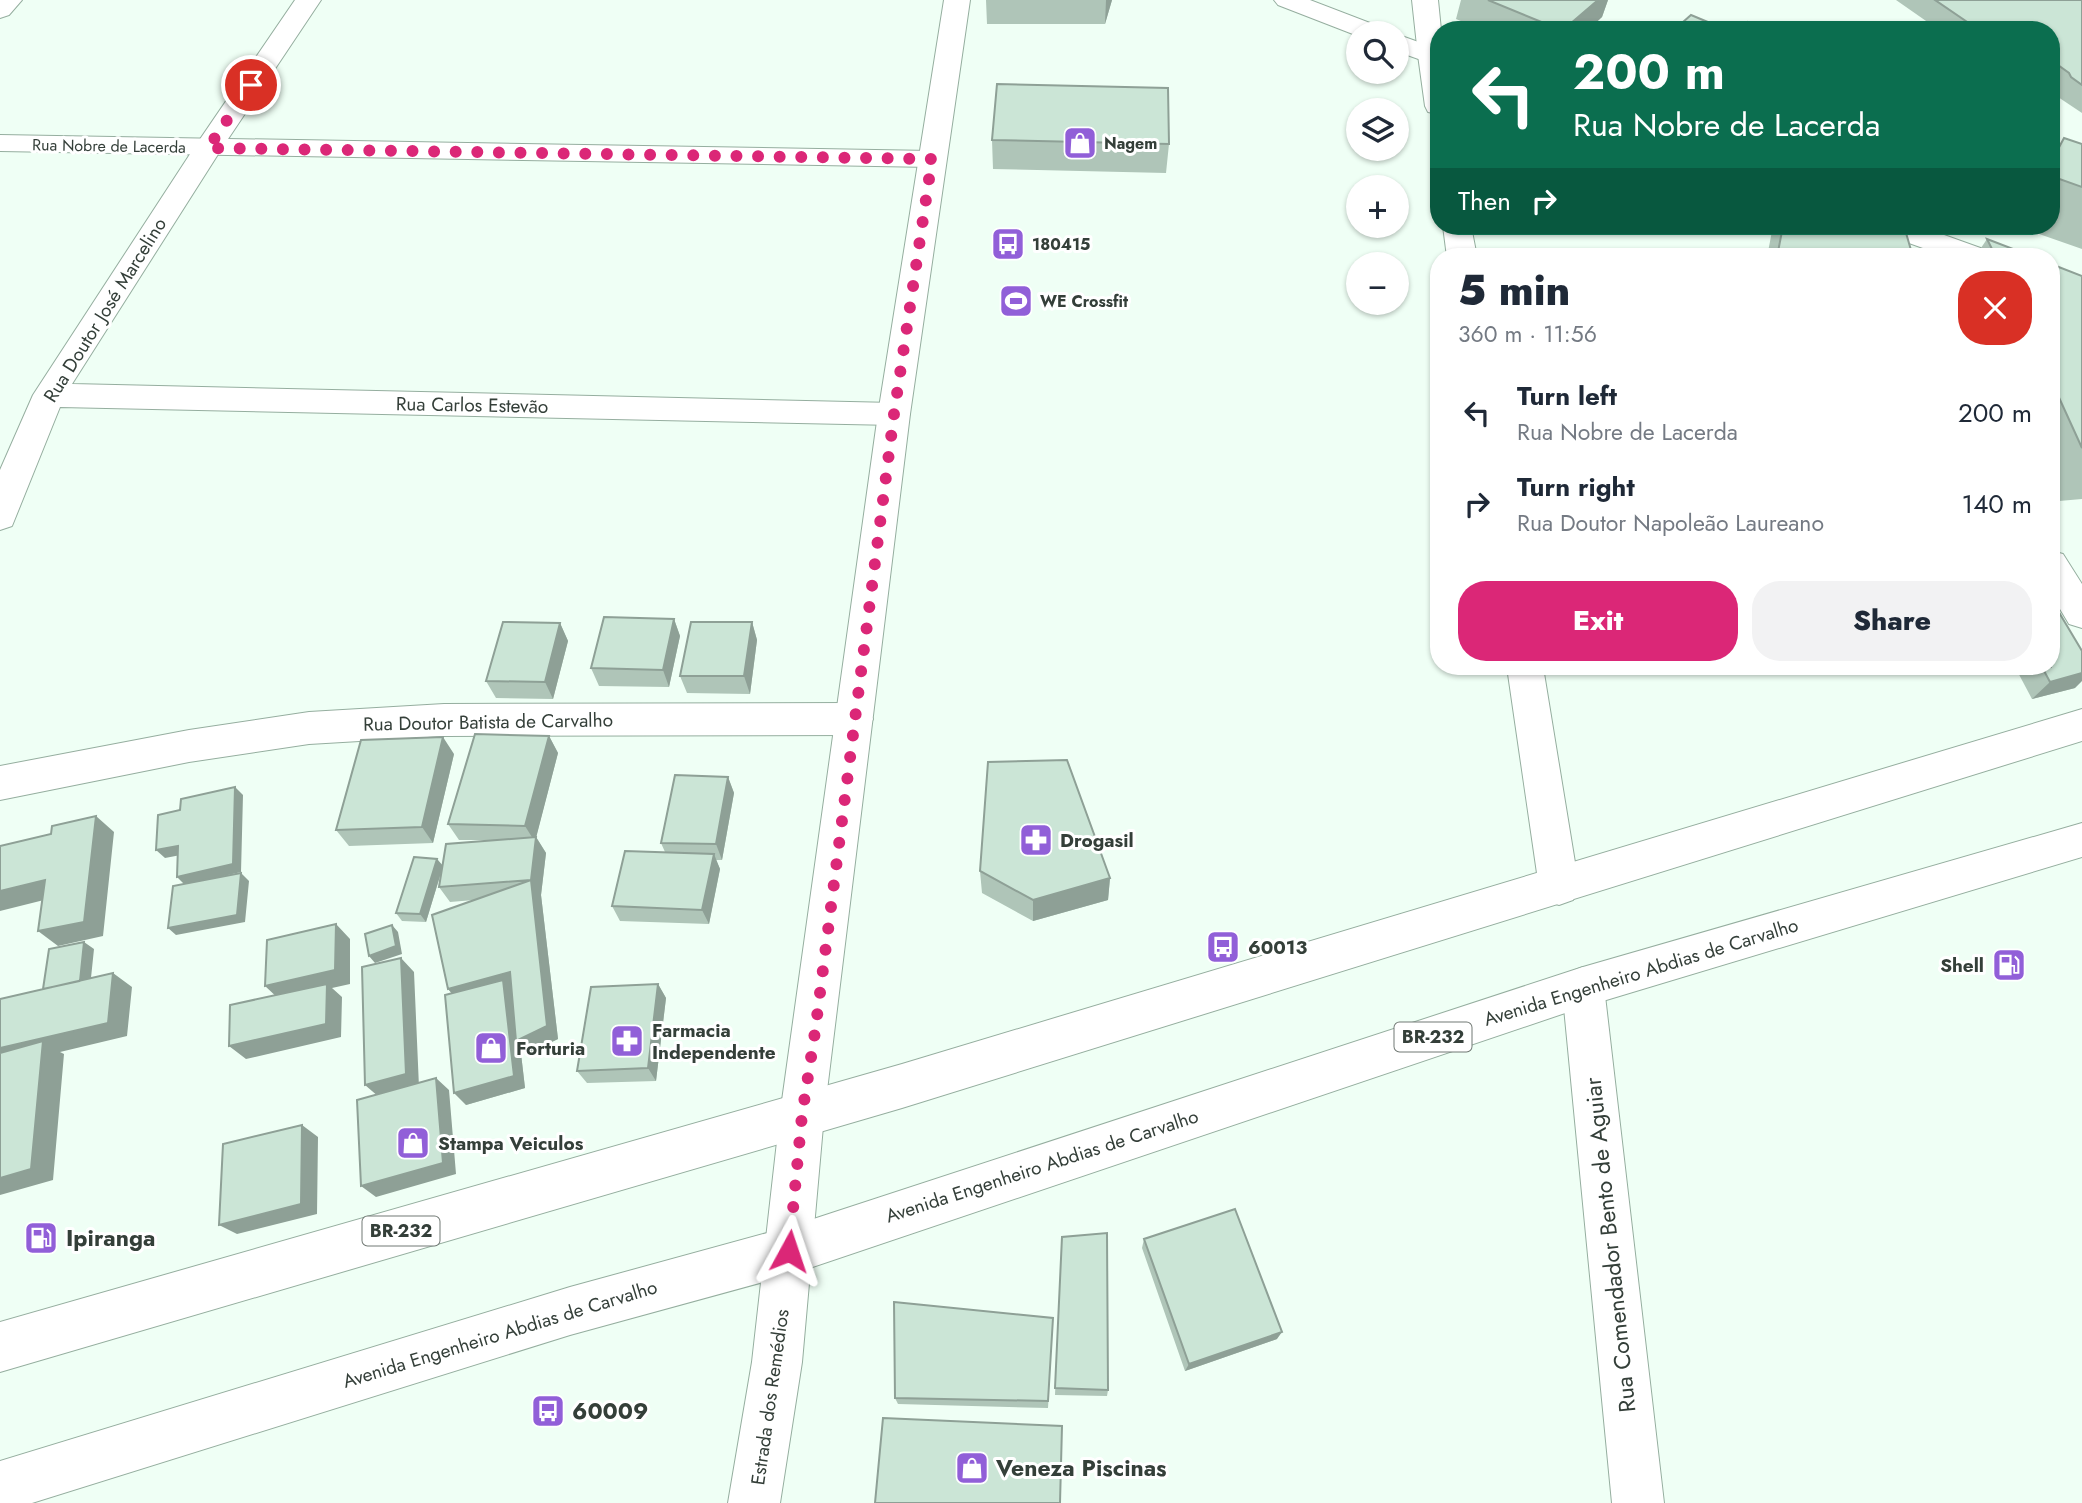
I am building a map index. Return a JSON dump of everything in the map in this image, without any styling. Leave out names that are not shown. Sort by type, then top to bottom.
[{"type":"main road","points":[[0,10],[9,0]]},
{"type":"main road","name":"Rua Doutor José Marcelino","points":[[0,517],[4,499],[49,395],[208,148],[308,0]]},
{"type":"main road","name":"Estrada dos Remédios","points":[[754,1503],[777,1362],[802,1115],[894,414],[957,0]]},
{"type":"main road","points":[[1287,0],[1346,22]]},
{"type":"main road","points":[[1425,0],[1430,28]]},
{"type":"main road","points":[[1409,47],[1430,54]]},
{"type":"main road","name":"Rua Nobre de Lacerda","points":[[0,143],[932,159]]},
{"type":"main road","points":[[1907,235],[1931,248]]},
{"type":"main road","name":"Rua Carlos Estevão","points":[[49,395],[894,414]]},
{"type":"main road","points":[[2060,579],[2082,614]]},
{"type":"main road","points":[[1526,675],[1559,887]]},
{"type":"main road","name":"Rua Doutor Batista de Carvalho","points":[[0,783],[189,746],[309,729],[444,720],[854,719]]},
{"type":"main road","name":"BR-232","points":[[0,1347],[802,1115],[1559,887],[2082,725]]},
{"type":"main road","name":"Avenida Engenheiro Abdias de Carvalho","points":[[0,1487],[570,1311],[789,1251],[1583,987],[2082,840]]},
{"type":"main road","name":"Rua Comendador Bento de Aguiar","points":[[1583,987],[1638,1503]]},
{"type":"building","points":[[1488,0],[1598,0],[1574,21],[1539,21]]},
{"type":"building","points":[[1935,0],[2082,0],[2082,85],[2060,66],[2060,21],[1966,21]]},
{"type":"building","points":[[1691,15],[1705,21],[1684,21]]},
{"type":"building","points":[[997,84],[1168,88],[1169,144],[992,140]]},
{"type":"building","points":[[2064,138],[2082,144],[2082,187],[2060,179],[2060,146]]},
{"type":"building","points":[[1781,235],[1907,235],[1910,248],[1779,248]]},
{"type":"building","points":[[1987,239],[2010,248],[1992,248]]},
{"type":"building","points":[[2060,267],[2082,276],[2082,448],[2060,400]]},
{"type":"building","points":[[2060,614],[2082,651],[2082,673],[2050,682],[2046,675],[2060,675]]},
{"type":"building","points":[[604,617],[674,619],[663,670],[591,668]]},
{"type":"building","points":[[503,622],[560,623],[545,682],[486,681]]},
{"type":"building","points":[[691,622],[752,622],[744,676],[680,676]]},
{"type":"building","points":[[475,734],[549,736],[525,826],[448,824]]},
{"type":"building","points":[[443,737],[422,827],[336,830],[361,740]]},
{"type":"building","name":"Drogasil","points":[[1067,760],[1110,878],[1033,900],[980,871],[988,762]]},
{"type":"building","points":[[675,775],[728,777],[716,844],[661,843]]},
{"type":"building","points":[[235,787],[233,864],[177,877],[178,846],[156,850],[158,815],[180,810],[181,799]]},
{"type":"building","points":[[96,816],[84,922],[38,931],[45,880],[0,891],[0,846],[51,834],[52,826]]},
{"type":"building","points":[[536,837],[531,880],[439,887],[446,844]]},
{"type":"building","points":[[625,851],[714,854],[702,910],[612,906]]},
{"type":"building","points":[[414,857],[437,859],[420,914],[396,913]]},
{"type":"building","points":[[241,873],[237,915],[168,928],[173,886]]},
{"type":"building","points":[[531,880],[547,1026],[516,1041],[510,972],[448,989],[432,915]]},
{"type":"building","points":[[336,924],[335,970],[265,986],[267,940]]},
{"type":"building","points":[[392,925],[396,946],[369,956],[365,934]]},
{"type":"building","points":[[84,942],[80,981],[43,989],[49,949]]},
{"type":"building","points":[[401,958],[406,1074],[365,1085],[362,967]]},
{"type":"building","points":[[113,973],[108,1023],[0,1048],[0,999]]},
{"type":"building","name":"Forturia","points":[[503,980],[514,1076],[454,1093],[445,995]]},
{"type":"building","points":[[327,984],[326,1024],[229,1046],[230,1005]]},
{"type":"building","name":"Farmacia Independente","points":[[658,984],[648,1068],[577,1071],[591,987]]},
{"type":"building","points":[[43,1041],[31,1169],[0,1178],[0,1053]]},
{"type":"building","name":"Stampa Veiculos","points":[[436,1078],[443,1163],[361,1186],[357,1100]]},
{"type":"building","points":[[302,1125],[301,1204],[219,1225],[223,1144]]},
{"type":"building","points":[[1235,1209],[1282,1332],[1189,1364],[1144,1239]]},
{"type":"building","points":[[1107,1233],[1108,1390],[1055,1388],[1062,1237]]},
{"type":"building","points":[[894,1302],[1053,1318],[1048,1401],[895,1398]]},
{"type":"building","name":"Veneza Piscinas","points":[[883,1418],[1062,1426],[1060,1503],[875,1503]]},
{"type":"place","name":"Nagem","points":[[1080,143]]},
{"type":"place","name":"180415","points":[[1008,244]]},
{"type":"place","name":"WE Crossfit","points":[[1016,301]]},
{"type":"place","name":"Drogasil","points":[[1036,840]]},
{"type":"place","name":"60013","points":[[1223,947]]},
{"type":"place","name":"Shell","points":[[2009,965]]},
{"type":"place","name":"Farmacia Independente","points":[[627,1041]]},
{"type":"place","name":"Forturia","points":[[491,1048]]},
{"type":"place","name":"Stampa Veiculos","points":[[413,1143]]},
{"type":"place","name":"Ipiranga","points":[[41,1238]]},
{"type":"place","name":"60009","points":[[548,1411]]},
{"type":"place","name":"Veneza Piscinas","points":[[972,1468]]},
{"type":"route","points":[[251,85],[208,148],[932,159],[894,414],[802,1115],[789,1251]]}]
